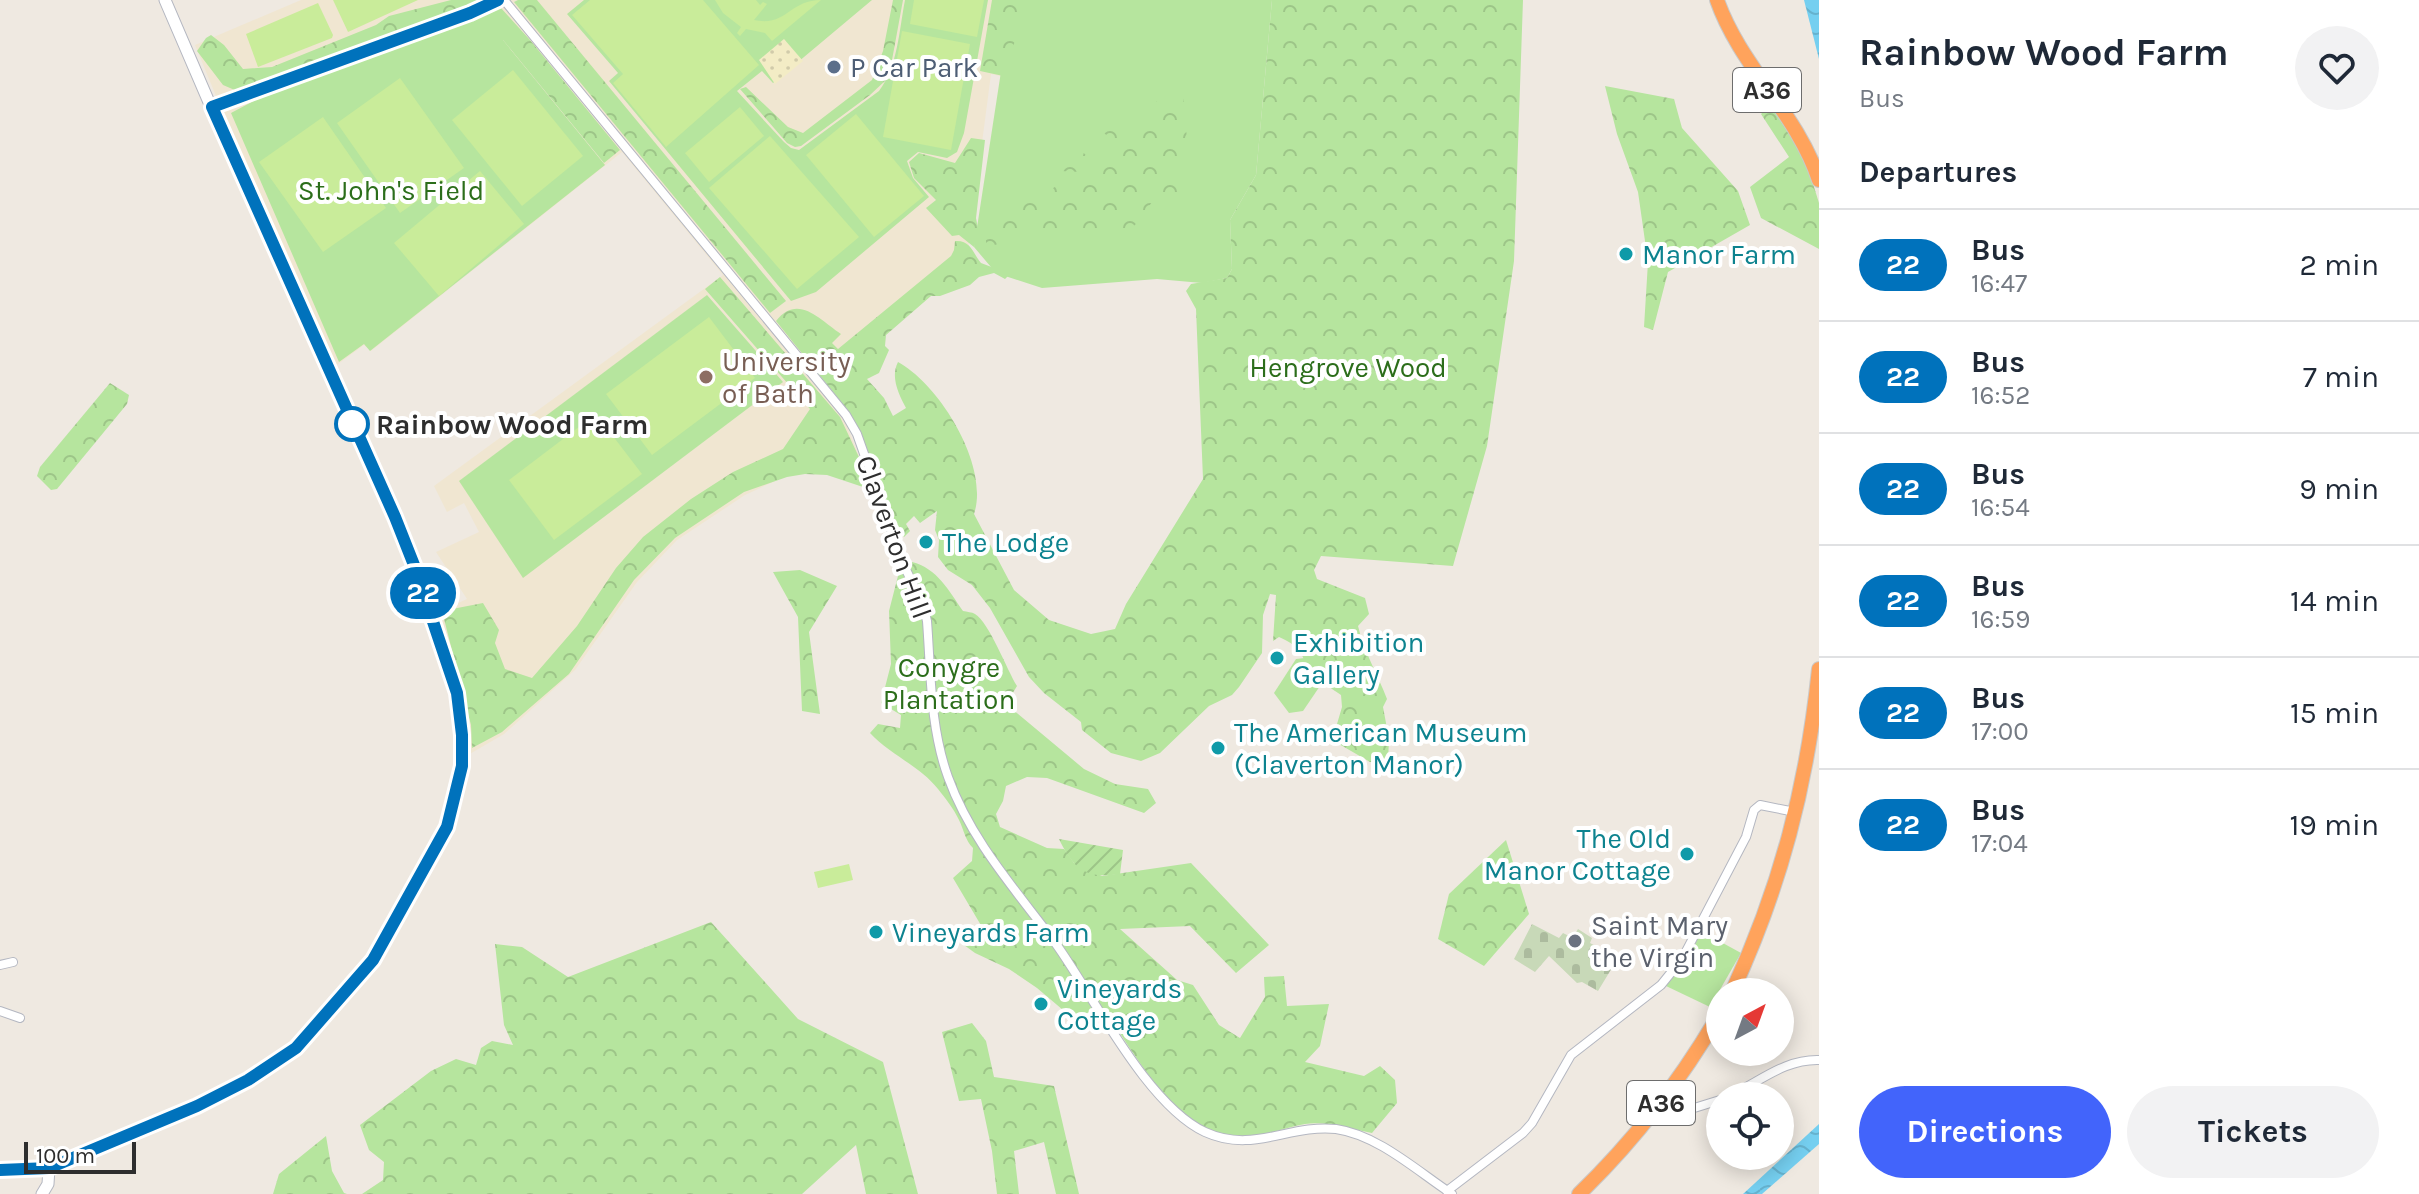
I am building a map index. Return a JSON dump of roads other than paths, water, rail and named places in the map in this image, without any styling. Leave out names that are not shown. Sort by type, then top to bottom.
[{"type":"highway","name":"A36","points":[[1717,0],[1738,48],[1797,133],[1819,180]]},
{"type":"highway","points":[[1738,978],[1772,895],[1796,812],[1810,747],[1819,669]]},
{"type":"highway","name":"A36","points":[[1579,1194],[1633,1137],[1664,1098],[1706,1034]]},
{"type":"street","points":[[0,1170],[49,1168],[197,1106],[248,1080],[296,1048],[373,960],[447,827],[462,766],[457,693],[409,553],[165,0]]},
{"type":"street","points":[[212,107],[501,0]]},
{"type":"street","name":"Claverton Hill","points":[[501,0],[846,415],[857,434],[902,561],[923,606],[927,621],[934,730],[960,810],[1001,873],[1055,943],[1149,1083],[1179,1114],[1206,1132],[1238,1141],[1312,1128],[1339,1130],[1367,1139],[1390,1152],[1449,1193]]},
{"type":"street","points":[[1449,1193],[1532,1123],[1571,1055],[1667,978],[1691,944],[1746,837],[1754,810],[1760,805],[1796,812]]},
{"type":"street","points":[[0,965],[13,962]]},
{"type":"street","points":[[0,1011],[20,1018]]},
{"type":"street","points":[[1754,1082],[1785,1064],[1819,1060]]},
{"type":"street","points":[[1664,1098],[1691,1109],[1706,1104]]},
{"type":"street","points":[[42,1194],[48,1184],[49,1168]]},
{"type":"water","points":[[1804,0],[1819,0],[1819,59]]},
{"type":"water","points":[[1819,1124],[1819,1144],[1794,1166],[1794,1147]]},
{"type":"water","points":[[1769,1170],[1789,1170],[1762,1194],[1743,1194]]},
{"type":"place","name":"P Car Park","points":[[834,67]]},
{"type":"place","name":"Manor Farm","points":[[1626,254]]},
{"type":"place","name":"University of Bath","points":[[706,377]]},
{"type":"place","name":"Rainbow Wood Farm","points":[[352,424]]},
{"type":"place","name":"The Lodge","points":[[926,542]]},
{"type":"place","name":"Exhibition Gallery","points":[[1277,658]]},
{"type":"place","name":"The American Museum (Claverton Manor)","points":[[1218,748]]},
{"type":"place","name":"The Old Manor Cottage","points":[[1687,854]]},
{"type":"place","name":"Vineyards Farm","points":[[876,932]]},
{"type":"place","name":"Saint Mary the Virgin","points":[[1575,941]]},
{"type":"place","name":"Vineyards Cottage","points":[[1041,1004]]},
{"type":"park label","name":"St. John's Field","points":[[391,190]]},
{"type":"park label","name":"Hengrove Wood","points":[[1348,367]]},
{"type":"park label","name":"Conygre Plantation","points":[[949,683]]}]
